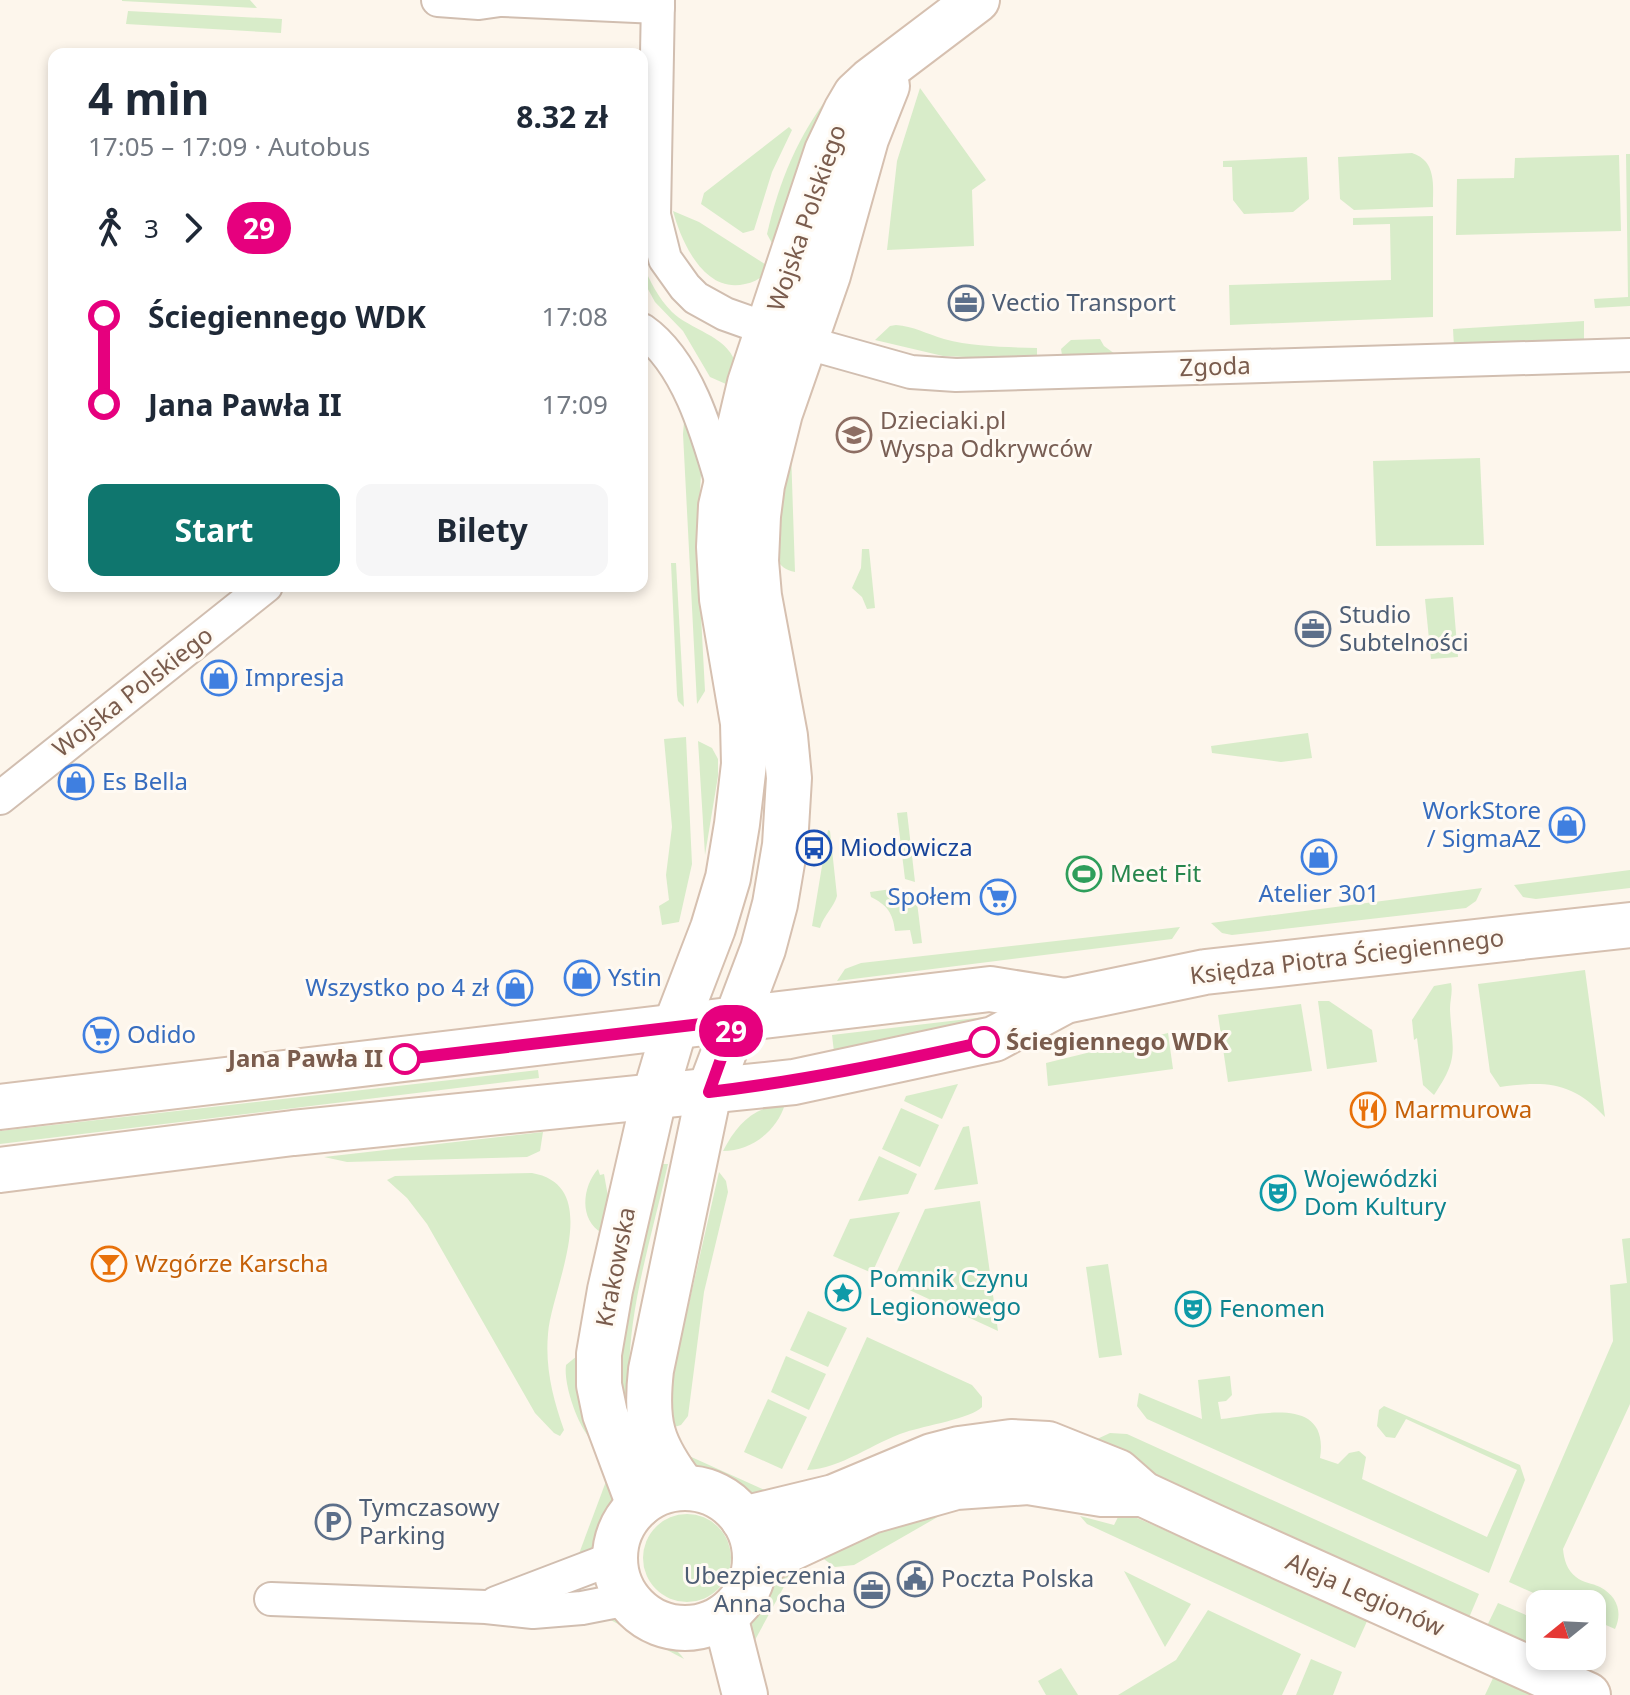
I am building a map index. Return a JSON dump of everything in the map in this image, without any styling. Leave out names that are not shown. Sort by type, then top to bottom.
[{"type":"street","points":[[438,0],[479,3],[501,0],[658,3]]},
{"type":"street","name":"Wojska Polskiego","points":[[786,336],[827,151],[840,122],[856,94],[884,68],[920,45],[977,0]]},
{"type":"street","name":"Zgoda","points":[[658,3],[653,179],[654,215],[659,240],[665,259],[696,298],[725,314],[786,336],[911,372],[956,375],[1630,355]]},
{"type":"street","points":[[648,335],[664,350],[694,404],[709,437],[725,492]]},
{"type":"street","points":[[684,1488],[655,1445],[647,1406],[651,1370],[709,1092],[763,949],[785,845],[789,778],[785,736],[759,596],[755,542],[786,336]]},
{"type":"street","name":"Krakowska","points":[[639,1505],[605,1414],[599,1385],[599,1354],[613,1275],[654,1098],[675,1027],[705,954],[728,878],[743,777],[743,723],[722,599],[719,547],[725,492],[747,392],[786,336]]},
{"type":"street","name":"Wojska Polskiego","points":[[0,798],[258,592]]},
{"type":"street","name":"Księdza Piotra Ściegiennego","points":[[654,1098],[794,1082],[855,1071],[994,1039],[1065,1001],[1205,972],[1630,925]]},
{"type":"street","name":"Księdza Piotra Ściegiennego","points":[[735,1020],[990,989],[1065,1001]]},
{"type":"street","points":[[0,1107],[735,1020]]},
{"type":"street","points":[[0,1170],[293,1133],[654,1098]]},
{"type":"street","name":"Aleja Legionów","points":[[743,1519],[834,1497],[932,1456],[985,1444],[1038,1442],[1078,1454],[1118,1472],[1143,1494],[1588,1695]]},
{"type":"street","name":"Aleja Legionów","points":[[755,1565],[871,1511],[901,1500],[956,1487],[1028,1482],[1102,1494],[1143,1494]]},
{"type":"street","points":[[679,1629],[705,1625],[725,1616],[745,1594],[755,1565],[753,1541],[743,1519],[727,1502],[707,1491],[684,1488],[660,1492],[639,1505],[622,1529],[614,1558],[618,1579],[628,1599],[643,1615],[679,1629],[700,1655],[719,1695]]},
{"type":"street","points":[[486,1607],[614,1558]]},
{"type":"street","points":[[271,1599],[486,1607],[533,1612],[582,1608],[628,1599]]},
{"type":"street","points":[[725,1616],[745,1695]]},
{"type":"green space","points":[[122,0],[250,0],[257,8],[122,1]]},
{"type":"green space","points":[[128,11],[282,19],[281,33],[126,24]]},
{"type":"green space","points":[[920,88],[986,180],[972,190],[974,246],[887,250],[897,161]]},
{"type":"green space","points":[[831,93],[834,96],[774,247],[767,234],[784,177],[799,143]]},
{"type":"green space","points":[[789,127],[792,130],[772,172],[754,230],[743,233],[701,204],[704,193]]},
{"type":"green space","points":[[1412,153],[1430,168],[1433,207],[1354,210],[1340,199],[1338,157]]},
{"type":"green space","points":[[1626,154],[1630,154],[1630,306],[1595,308],[1594,299],[1628,297]]},
{"type":"green space","points":[[1619,155],[1621,231],[1456,235],[1457,179],[1514,178],[1515,158]]},
{"type":"green space","points":[[1307,157],[1309,199],[1293,212],[1244,214],[1233,200],[1232,167],[1223,167],[1223,161]]},
{"type":"green space","points":[[673,211],[699,222],[771,268],[749,283],[730,285],[718,281],[706,273],[688,250]]},
{"type":"green space","points":[[1433,216],[1433,317],[1230,325],[1229,285],[1391,280],[1390,224],[1353,225],[1353,218]]},
{"type":"green space","points":[[648,276],[672,312],[716,339],[731,353],[736,365],[735,388],[710,377],[683,331],[655,302],[648,289]]},
{"type":"green space","points":[[1584,321],[1584,341],[1454,347],[1453,329]]},
{"type":"green space","points":[[890,326],[967,344],[1037,348],[1037,360],[943,356],[875,340]]},
{"type":"green space","points":[[1100,339],[1115,354],[1062,355],[1061,349],[1071,340]]},
{"type":"green space","points":[[687,420],[702,458],[697,539],[705,691],[697,704],[683,434]]},
{"type":"green space","points":[[791,451],[795,572],[779,563],[774,547],[775,520]]},
{"type":"green space","points":[[1480,458],[1484,545],[1376,546],[1373,461]]},
{"type":"green space","points":[[862,549],[869,549],[875,608],[867,609],[862,597],[852,588],[861,568]]},
{"type":"green space","points":[[671,563],[676,563],[684,707],[677,695]]},
{"type":"green space","points":[[1453,597],[1458,657],[1431,659],[1425,599]]},
{"type":"green space","points":[[1308,733],[1312,758],[1281,762],[1212,753],[1211,746]]},
{"type":"green space","points":[[686,737],[692,864],[679,922],[662,925],[659,906],[669,900],[666,875],[672,827],[664,739]]},
{"type":"green space","points":[[698,741],[712,748],[718,759],[705,855]]},
{"type":"green space","points":[[907,812],[915,882],[905,879],[897,813]]},
{"type":"green space","points":[[828,830],[837,896],[820,928],[812,926]]},
{"type":"green space","points":[[1630,870],[1630,888],[1536,899],[1523,897],[1514,885]]},
{"type":"green space","points":[[899,888],[916,894],[922,943],[913,944],[910,930],[895,931],[888,910],[871,897],[870,892]]},
{"type":"green space","points":[[1482,888],[1476,901],[1466,908],[1232,935],[1222,933],[1211,923]]},
{"type":"green space","points":[[1180,927],[1172,939],[837,981],[845,969],[861,963]]},
{"type":"green space","points":[[1585,970],[1605,1117],[1581,1096],[1557,1086],[1531,1084],[1500,1087],[1490,1072],[1478,984]]},
{"type":"green space","points":[[1451,983],[1451,1062],[1434,1095],[1423,1085],[1412,1020],[1434,986]]},
{"type":"green space","points":[[1318,1001],[1329,1001],[1372,1030],[1377,1062],[1327,1069]]},
{"type":"green space","points":[[1301,1004],[1312,1071],[1228,1082],[1218,1015]]},
{"type":"green space","points":[[993,1016],[803,1060],[801,1056],[834,1052],[832,1035]]},
{"type":"green space","points":[[1168,1033],[1173,1069],[1048,1086],[1046,1063]]},
{"type":"green space","points":[[538,1070],[539,1078],[0,1144],[0,1131]]},
{"type":"green space","points":[[958,1084],[942,1119],[904,1101],[906,1096]]},
{"type":"green space","points":[[785,1104],[776,1123],[762,1138],[743,1147],[723,1151],[747,1118],[764,1109]]},
{"type":"green space","points":[[901,1108],[939,1125],[920,1167],[882,1149]]},
{"type":"green space","points":[[969,1126],[978,1184],[934,1190],[963,1127]]},
{"type":"green space","points":[[543,1132],[540,1151],[527,1157],[347,1162],[324,1157]]},
{"type":"green space","points":[[879,1156],[917,1174],[908,1194],[858,1201]]},
{"type":"green space","points":[[659,1164],[668,1164],[632,1326],[629,1392],[633,1425],[621,1416],[620,1342]]},
{"type":"green space","points":[[598,1169],[600,1175],[604,1174],[609,1202],[602,1233],[589,1220],[585,1203],[589,1185]]},
{"type":"green space","points":[[719,1172],[726,1181],[728,1192],[704,1292],[688,1416],[681,1425],[668,1429],[669,1391]]},
{"type":"green space","points":[[532,1173],[554,1182],[566,1197],[570,1218],[569,1242],[551,1315],[547,1347],[551,1383],[564,1430],[560,1436],[535,1413],[427,1224],[407,1198],[387,1180],[395,1176]]},
{"type":"green space","points":[[980,1201],[998,1331],[892,1282],[925,1209]]},
{"type":"green space","points":[[900,1212],[872,1273],[833,1256],[850,1219]]},
{"type":"green space","points":[[1630,1238],[1630,1404],[1563,1549],[1566,1564],[1573,1574],[1604,1590],[1527,1590],[1509,1582],[1613,1341],[1610,1285],[1627,1283],[1622,1239]]},
{"type":"green space","points":[[1108,1264],[1122,1355],[1099,1358],[1086,1267]]},
{"type":"green space","points":[[808,1311],[847,1328],[828,1367],[790,1350]]},
{"type":"green space","points":[[867,1337],[972,1385],[982,1397],[982,1407],[958,1418],[894,1436],[832,1465],[807,1470]]},
{"type":"green space","points":[[577,1356],[597,1445],[579,1421],[567,1385],[566,1365]]},
{"type":"green space","points":[[786,1356],[826,1374],[809,1410],[771,1392]]},
{"type":"green space","points":[[1230,1376],[1232,1395],[1226,1401],[1218,1402],[1221,1419],[1271,1413],[1303,1416],[1314,1424],[1320,1438],[1320,1458],[1338,1464],[1349,1453],[1359,1451],[1366,1457],[1362,1479],[1487,1537],[1517,1470],[1406,1419],[1395,1438],[1386,1437],[1377,1426],[1379,1410],[1384,1406],[1520,1465],[1525,1480],[1489,1573],[1147,1419],[1137,1406],[1139,1393],[1202,1419],[1198,1380]]},
{"type":"green space","points":[[768,1399],[807,1417],[782,1469],[744,1452]]},
{"type":"green space","points":[[1110,1433],[1127,1434],[1479,1594],[1468,1620],[1137,1466],[1095,1440]]},
{"type":"green space","points":[[678,1451],[778,1496],[746,1496],[699,1472]]},
{"type":"green space","points":[[611,1468],[617,1508],[597,1545],[577,1559]]},
{"type":"green space","points":[[955,1507],[854,1565],[835,1567],[821,1557],[876,1523]]},
{"type":"green space","points":[[1121,1511],[1368,1619],[1355,1648],[1087,1524],[1080,1516],[1114,1525]]},
{"type":"green space","points":[[687,1514],[712,1521],[724,1533],[731,1558],[724,1583],[712,1595],[687,1602],[662,1595],[650,1583],[643,1558],[650,1533],[662,1521]]},
{"type":"green space","points":[[793,1570],[750,1646],[746,1622],[771,1580]]},
{"type":"green space","points":[[1124,1571],[1191,1604],[1165,1647]]},
{"type":"green space","points":[[1606,1591],[1617,1605],[1615,1629],[1606,1625]]},
{"type":"green space","points":[[1498,1603],[1526,1615],[1526,1647],[1486,1628]]},
{"type":"green space","points":[[1208,1610],[1301,1654],[1282,1695],[1118,1695],[1176,1660]]},
{"type":"green space","points":[[603,1616],[625,1620],[648,1630],[684,1659]]},
{"type":"green space","points":[[1311,1659],[1342,1672],[1333,1695],[1296,1695]]},
{"type":"green space","points":[[1061,1668],[1078,1695],[1046,1695],[1038,1681]]},
{"type":"green space","points":[[1494,1676],[1537,1695],[1485,1695]]},
{"type":"bus line","name":"29","points":[[405,1059],[735,1020],[709,1092],[855,1071],[984,1042]]},
{"type":"place","name":"Vectio Transport","points":[[966,303]]},
{"type":"place","name":"Dzieciaki.pl Wyspa Odkrywców","points":[[854,435]]},
{"type":"place","name":"Studio Subtelności","points":[[1313,629]]},
{"type":"place","name":"Impresja","points":[[219,678]]},
{"type":"place","name":"Es Bella","points":[[76,782]]},
{"type":"place","name":"WorkStore / SigmaAZ","points":[[1567,825]]},
{"type":"place","name":"Miodowicza","points":[[814,848]]},
{"type":"place","name":"Atelier 301","points":[[1319,857]]},
{"type":"place","name":"Meet Fit","points":[[1084,874]]},
{"type":"place","name":"Społem","points":[[998,897]]},
{"type":"place","name":"Ystin","points":[[582,978]]},
{"type":"place","name":"Wszystko po 4 zł","points":[[515,988]]},
{"type":"place","name":"Odido","points":[[101,1035]]},
{"type":"place","name":"Ściegiennego WDK","points":[[984,1042]]},
{"type":"place","name":"Jana Pawła II","points":[[405,1059]]},
{"type":"place","name":"Marmurowa","points":[[1368,1110]]},
{"type":"place","name":"Wojewódzki Dom Kultury","points":[[1278,1193]]},
{"type":"place","name":"Wzgórze Karscha","points":[[109,1264]]},
{"type":"place","name":"Pomnik Czynu Legionowego","points":[[843,1293]]},
{"type":"place","name":"Fenomen","points":[[1193,1309]]},
{"type":"place","name":"Tymczasowy Parking","points":[[333,1522]]},
{"type":"place","name":"Poczta Polska","points":[[915,1579]]},
{"type":"place","name":"Ubezpieczenia Anna Socha","points":[[872,1590]]}]
